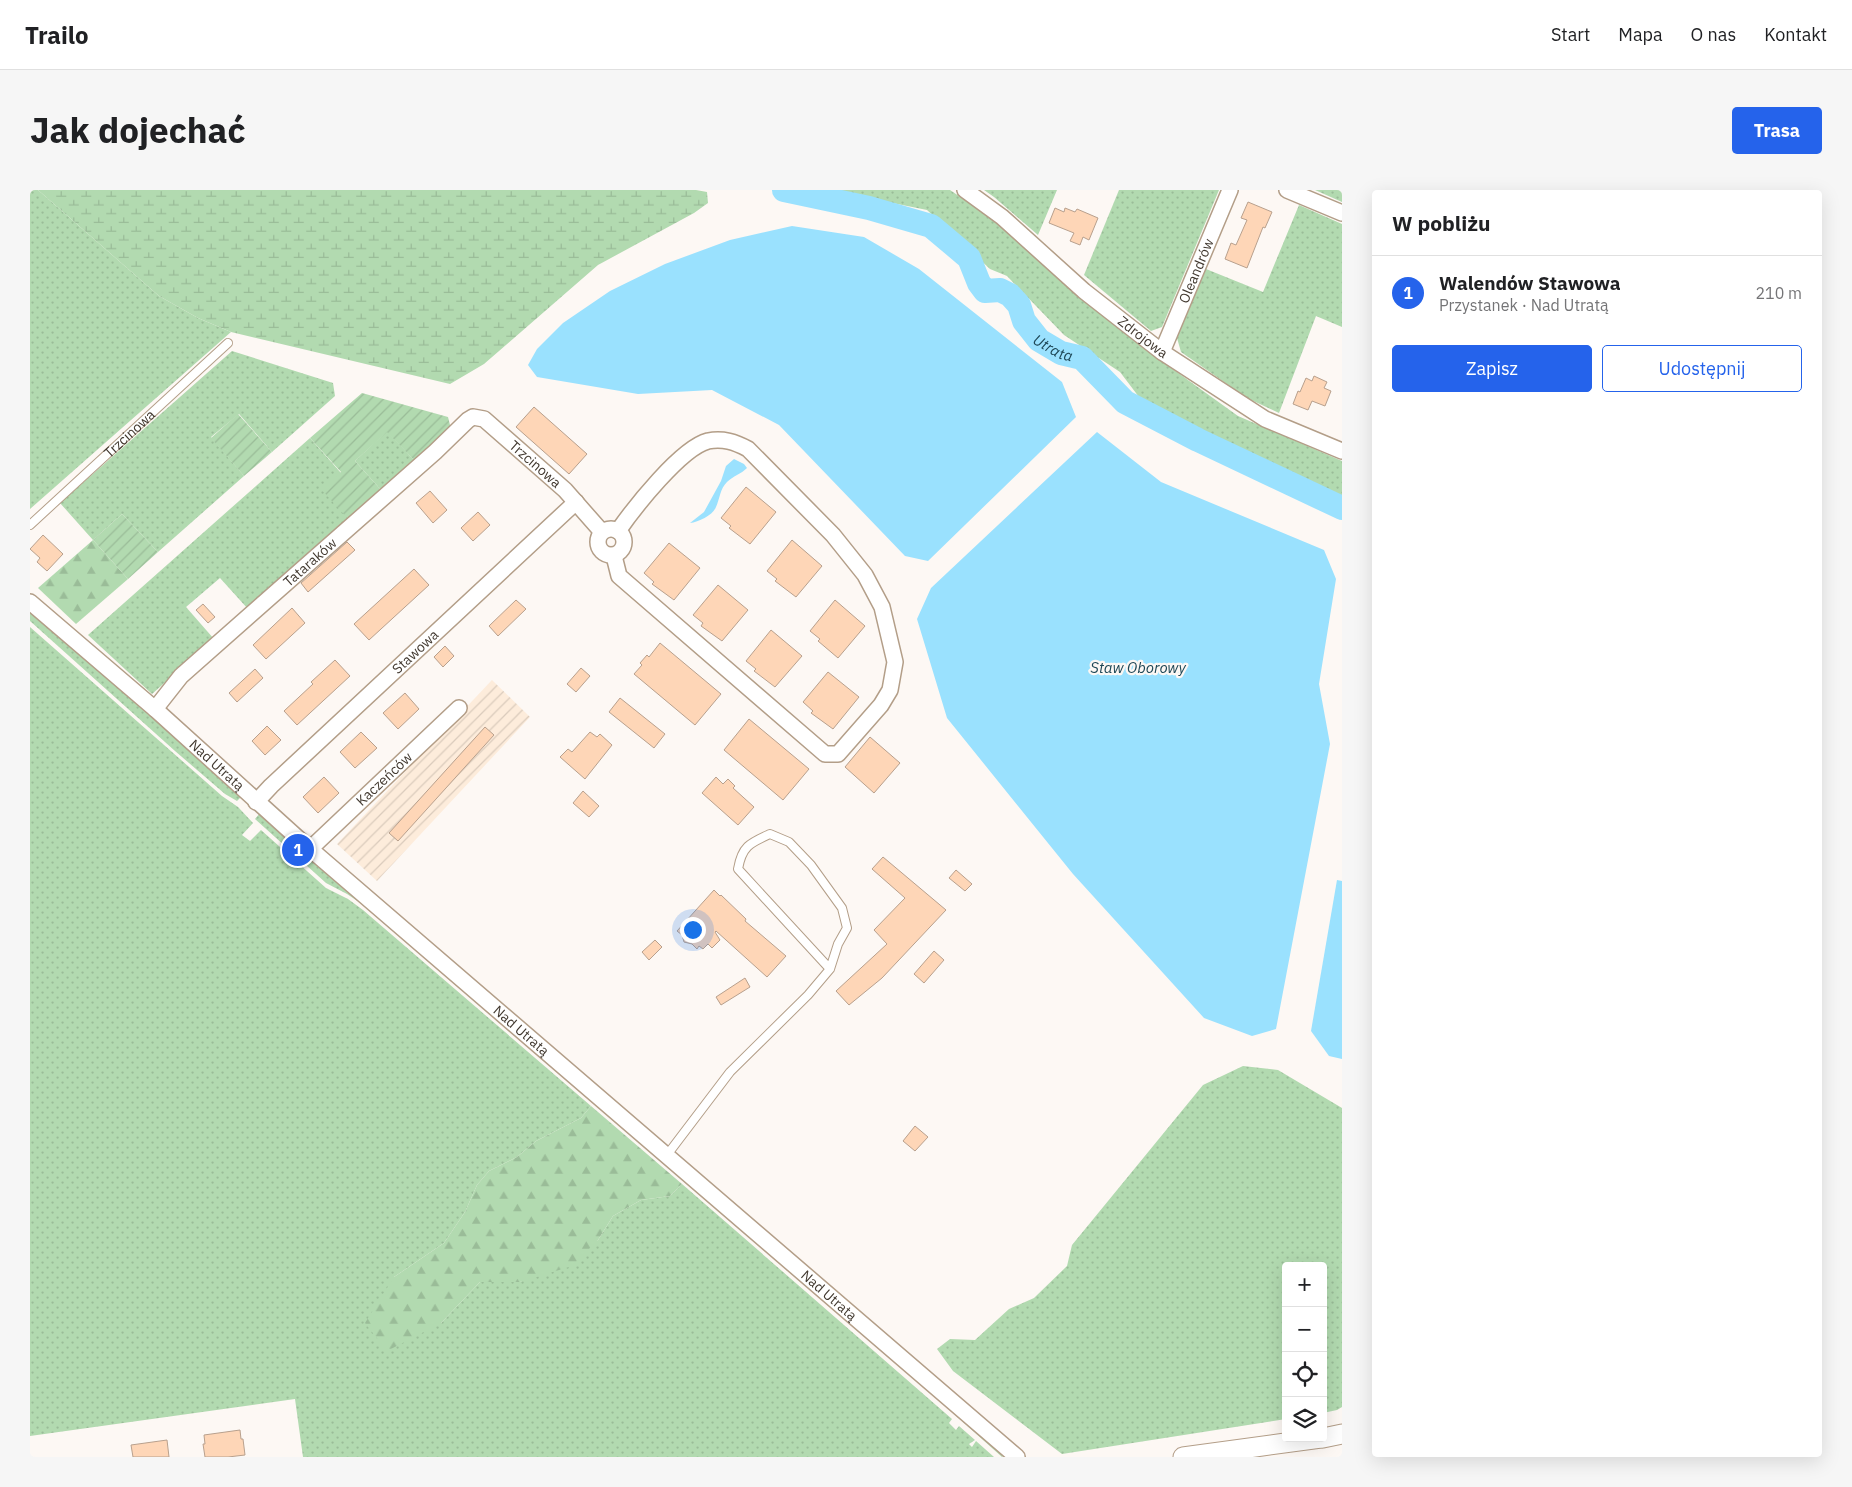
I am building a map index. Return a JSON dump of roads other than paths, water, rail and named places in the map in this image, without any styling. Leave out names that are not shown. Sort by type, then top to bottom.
[{"type":"street","name":"Zdrojowa","points":[[965,190],[1002,217],[1084,291],[1162,352],[1265,418],[1342,451]]},
{"type":"street","name":"Oleandrów","points":[[1162,352],[1230,190]]},
{"type":"street","points":[[1287,190],[1342,213]]},
{"type":"street","name":"Trzcinowa","points":[[468,420],[473,417],[484,419],[565,490],[602,532]]},
{"type":"street","name":"Tataraków","points":[[155,710],[181,676],[435,452],[468,420]]},
{"type":"street","points":[[614,556],[619,576],[825,754],[838,754],[881,706],[890,690],[894,662],[882,607],[865,575],[833,535],[748,449],[732,440],[707,442],[686,454],[632,512],[618,531]]},
{"type":"street","name":"Stawowa","points":[[256,802],[576,502]]},
{"type":"street","points":[[607,529],[618,531],[624,542],[622,551],[614,556],[606,555],[600,550],[598,538],[607,529]]},
{"type":"street","name":"Nad Utratą","points":[[30,602],[155,710],[310,849],[1017,1457]]},
{"type":"street","name":"Kaczeńców","points":[[310,849],[459,708]]},
{"type":"street","points":[[1327,1437],[1342,1434]]},
{"type":"street","points":[[1183,1457],[1293,1442]]},
{"type":"lane","name":"Trzcinowa","points":[[30,525],[228,342]]},
{"type":"lane","points":[[667,1156],[730,1072],[808,995],[830,969],[838,944],[846,928],[842,908],[811,865],[789,842],[770,834],[756,840],[741,853],[738,868],[830,969]]},
{"type":"water","points":[[792,226],[864,237],[919,269],[1062,382],[1076,417],[928,561],[905,556],[779,425],[712,390],[638,394],[537,377],[528,365],[537,349],[563,323],[610,291],[665,264],[730,240]]},
{"type":"water","name":"Staw Oborowy","points":[[1097,432],[1161,482],[1324,550],[1336,579],[1319,684],[1330,744],[1276,1029],[1252,1036],[1204,1018],[1073,874],[947,718],[917,619],[931,588]]},
{"type":"water","points":[[734,459],[744,464],[747,468],[729,480],[725,485],[712,513],[701,520],[690,523],[704,512],[721,481],[726,466]]},
{"type":"water","points":[[1337,880],[1342,881],[1342,1059],[1329,1056],[1311,1031]]},
{"type":"waterway","name":"Utrata","points":[[784,190],[869,208],[931,226],[969,258],[979,283],[985,291],[1000,290],[1010,295],[1019,305],[1024,321],[1039,340],[1061,353],[1082,358],[1125,402],[1198,440],[1342,508]]},
{"type":"place","name":"Walendów Stawowa","points":[[298,850]]}]
